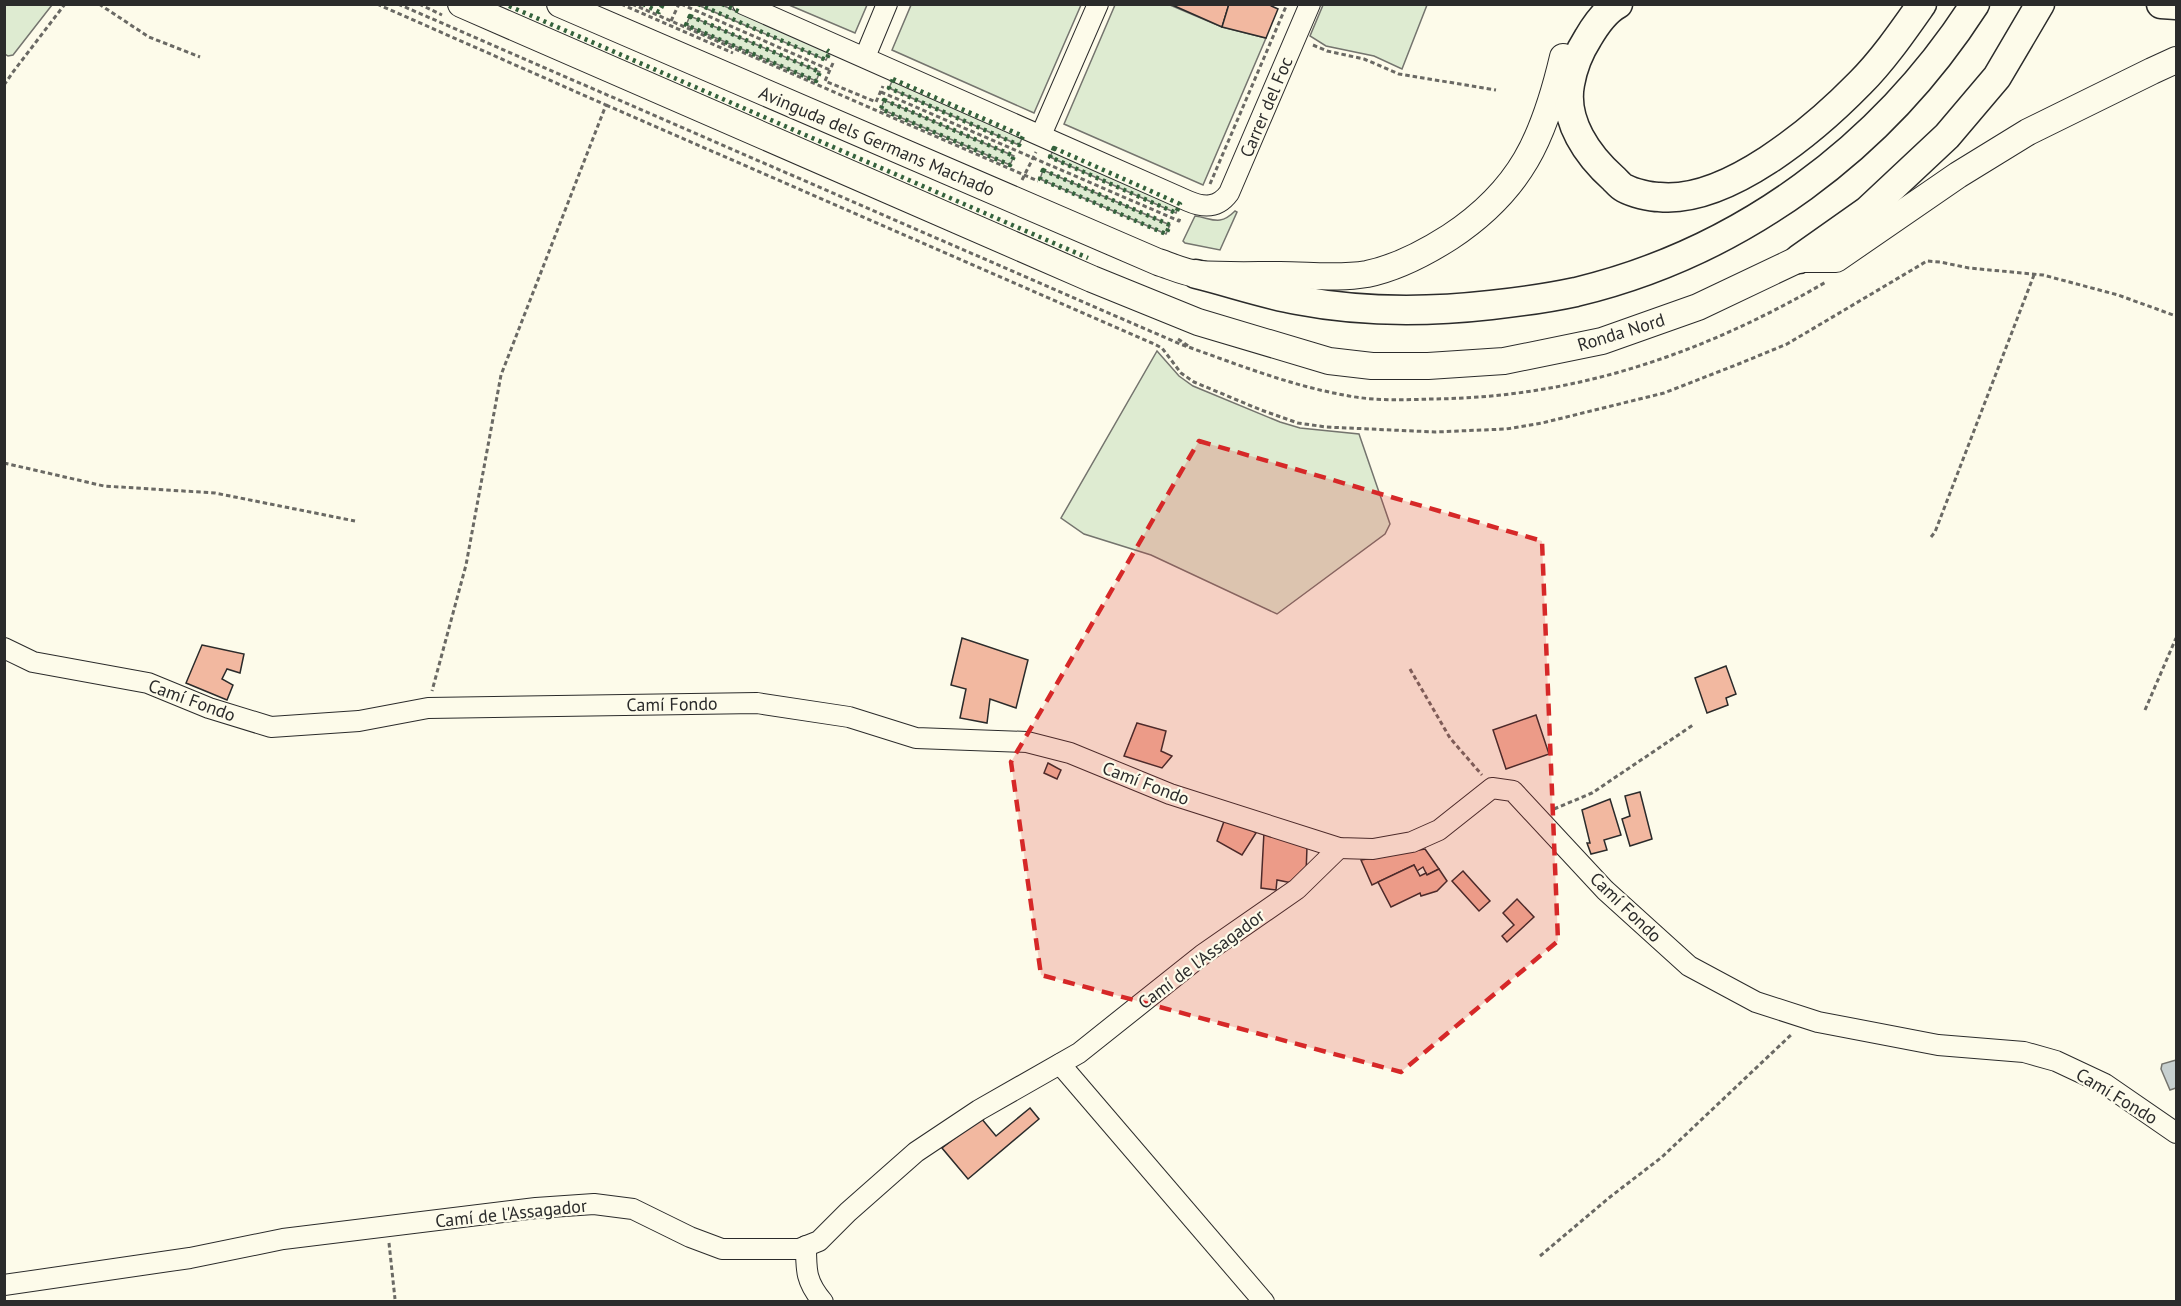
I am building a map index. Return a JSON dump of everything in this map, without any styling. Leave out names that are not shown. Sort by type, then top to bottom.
[{"type":"highway","points":[[1618,4],[1612,7],[1594,28],[1578,54],[1569,86],[1571,115],[1578,136],[1598,166],[1624,188],[1659,198],[1685,196],[1718,188],[1769,160],[1820,120],[1860,83],[1903,32],[1922,4]]},
{"type":"highway","points":[[1196,274],[1297,300],[1400,310],[1446,310],[1522,301],[1575,292],[1623,278],[1659,265],[1758,217],[1833,165],[1875,128],[1923,76],[1954,37],[1975,4]]},
{"type":"highway","name":"Ronda Nord","points":[[1799,259],[1867,211],[1947,136],[1997,77],[2040,4]]},
{"type":"highway","points":[[2161,4],[2176,5]]},
{"type":"main road","name":"Ronda Nord","points":[[461,4],[1092,279],[1198,322],[1329,361],[1371,366],[1428,366],[1504,361],[1602,341],[1698,307],[1799,259]]},
{"type":"main road","name":"Avinguda dels Germans Machado","points":[[560,4],[1158,262],[1196,274],[1301,275],[1326,278],[1367,274],[1401,263],[1433,248],[1457,233],[1492,206],[1515,179],[1546,119],[1563,56],[1580,26],[1601,4]]},
{"type":"main road","points":[[1799,259],[1836,259],[1958,175],[2028,132],[2176,60]]},
{"type":"street","points":[[743,4],[865,57],[1039,142],[1188,201]]},
{"type":"street","points":[[865,57],[887,4]]},
{"type":"street","points":[[1039,142],[1098,4]]},
{"type":"street","name":"Carrer del Foc","points":[[1188,201],[1205,206],[1216,204],[1229,192],[1310,4]]},
{"type":"street","name":"Camí Fondo","points":[[4,648],[33,662],[148,683],[209,708],[271,727],[359,721],[428,708],[757,703],[849,717],[916,738],[1027,742],[1070,753],[1170,794],[1339,848],[1372,849],[1412,842],[1439,830],[1492,788],[1513,791],[1605,890],[1689,966],[1756,1002],[1807,1018],[1938,1045],[2024,1052],[2056,1061],[2105,1084],[2176,1133]]},
{"type":"street","name":"Camí de l'Assagador","points":[[4,1285],[190,1258],[283,1239],[536,1208],[594,1204],[633,1209],[690,1237],[722,1249],[806,1246],[819,1241],[916,1152],[979,1110],[1079,1053],[1202,955],[1297,889],[1339,848]]},
{"type":"street","points":[[1060,1064],[1264,1302]]},
{"type":"street","points":[[806,1246],[808,1277],[812,1288],[823,1302]]},
{"type":"path","points":[[4,85],[65,4]]},
{"type":"path","points":[[99,4],[149,37],[200,57]]},
{"type":"path","points":[[377,4],[606,105],[501,375],[466,565],[428,708]]},
{"type":"path","points":[[398,4],[1194,349]]},
{"type":"path","points":[[632,4],[848,101],[1038,181]]},
{"type":"path","points":[[670,23],[680,4],[830,70]]},
{"type":"path","points":[[881,92],[1179,221],[1194,187],[1208,191],[1287,4]]},
{"type":"path","points":[[1296,36],[1327,51],[1364,58],[1399,74],[1496,90]]},
{"type":"path","points":[[835,59],[825,81],[876,102],[885,81]]},
{"type":"path","points":[[848,101],[851,92]]},
{"type":"path","points":[[1023,180],[1039,142]]},
{"type":"path","points":[[1931,537],[1935,532],[2034,275]]},
{"type":"path","points":[[4,463],[104,486],[215,493],[355,521]]},
{"type":"path","points":[[2145,710],[2176,638]]},
{"type":"path","points":[[1410,669],[1450,738],[1492,788]]},
{"type":"path","points":[[1538,816],[1592,792],[1693,724]]},
{"type":"path","points":[[1540,1256],[1662,1157],[1786,1041],[1807,1018]]},
{"type":"path","points":[[388,1226],[395,1299]]},
{"type":"highlighted area","points":[[1199,441],[1542,541],[1558,941],[1401,1072],[1041,975],[1011,762]]},
{"type":"green space","points":[[911,4],[1081,5],[1034,113],[892,50]]},
{"type":"green space","points":[[1323,4],[1427,5],[1402,69],[1374,56],[1326,46],[1310,36]]},
{"type":"green space","points":[[4,5],[52,5],[13,55],[8,56],[5,54]]},
{"type":"green space","points":[[698,5],[722,5],[830,52],[826,60]]},
{"type":"green space","points":[[789,5],[867,5],[855,33]]},
{"type":"green space","points":[[1115,5],[1170,5],[1222,27],[1266,38],[1203,185],[1064,124]]},
{"type":"green space","points":[[690,16],[820,72],[816,81],[686,25]]},
{"type":"green space","points":[[893,79],[1023,136],[1019,145],[889,88]]},
{"type":"green space","points":[[884,100],[1014,156],[1010,165],[881,109]]},
{"type":"green space","points":[[1054,148],[1180,204],[1176,213],[1050,157]]},
{"type":"green space","points":[[1043,170],[1170,225],[1166,234],[1040,179]]},
{"type":"green space","points":[[1237,212],[1220,250],[1183,241],[1195,216],[1220,220]]},
{"type":"green space","points":[[1157,351],[1179,376],[1193,386],[1280,422],[1300,428],[1359,434],[1390,524],[1385,534],[1277,614],[1151,555],[1084,534],[1061,518]]},
{"type":"shaded area","points":[[2176,1060],[2176,1088],[2170,1090],[2161,1069],[2162,1064]]},
{"type":"building","points":[[1170,4],[1229,4],[1222,27]]},
{"type":"building","points":[[1229,4],[1267,4],[1278,9],[1266,38],[1222,27]]},
{"type":"building","points":[[962,638],[1028,660],[1016,708],[990,699],[987,723],[960,718],[966,689],[951,685]]},
{"type":"building","points":[[202,645],[244,654],[240,673],[227,669],[222,679],[233,685],[227,700],[186,683]]},
{"type":"building","points":[[1726,666],[1736,694],[1726,698],[1728,705],[1707,713],[1695,678]]},
{"type":"building","points":[[1536,715],[1549,754],[1506,769],[1493,730]]},
{"type":"building","points":[[1137,723],[1166,731],[1161,751],[1172,756],[1162,768],[1124,756]]},
{"type":"building","points":[[1048,763],[1061,770],[1057,779],[1044,773]]},
{"type":"building","points":[[1640,792],[1652,839],[1630,846],[1622,819],[1630,816],[1625,796]]},
{"type":"building","points":[[1610,799],[1621,835],[1604,840],[1607,850],[1591,854],[1582,810]]},
{"type":"building","points":[[1227,813],[1256,833],[1242,855],[1217,841]]},
{"type":"building","points":[[1264,832],[1307,847],[1306,874],[1297,884],[1277,880],[1276,890],[1261,888]]},
{"type":"building","points":[[1425,849],[1439,869],[1427,875],[1423,867],[1417,871],[1414,865],[1372,885],[1361,860]]},
{"type":"building","points":[[1414,865],[1420,876],[1439,869],[1447,881],[1437,891],[1421,896],[1420,893],[1391,907],[1378,882]]},
{"type":"building","points":[[1463,871],[1490,901],[1479,911],[1452,881]]},
{"type":"building","points":[[1517,899],[1534,917],[1507,942],[1502,936],[1514,925],[1503,913]]},
{"type":"building","points":[[1030,1108],[1039,1119],[968,1179],[942,1148],[981,1118],[996,1136]]},
{"type":"hedge","points":[[643,4],[659,12],[663,4]]},
{"type":"hedge","points":[[698,4],[826,60],[830,52],[827,50]]},
{"type":"hedge","points":[[722,4],[740,12]]},
{"type":"hedge","points":[[509,6],[1088,258]]},
{"type":"hedge","points":[[690,16],[820,72],[816,81],[686,25],[690,16]]},
{"type":"hedge","points":[[893,79],[1023,136],[1019,145],[889,88],[893,79]]},
{"type":"hedge","points":[[884,100],[1014,156],[1010,165],[881,109],[884,100]]},
{"type":"hedge","points":[[1054,148],[1180,204],[1176,213],[1050,157],[1054,148]]},
{"type":"hedge","points":[[1043,170],[1170,225],[1166,234],[1040,179],[1043,170]]}]
